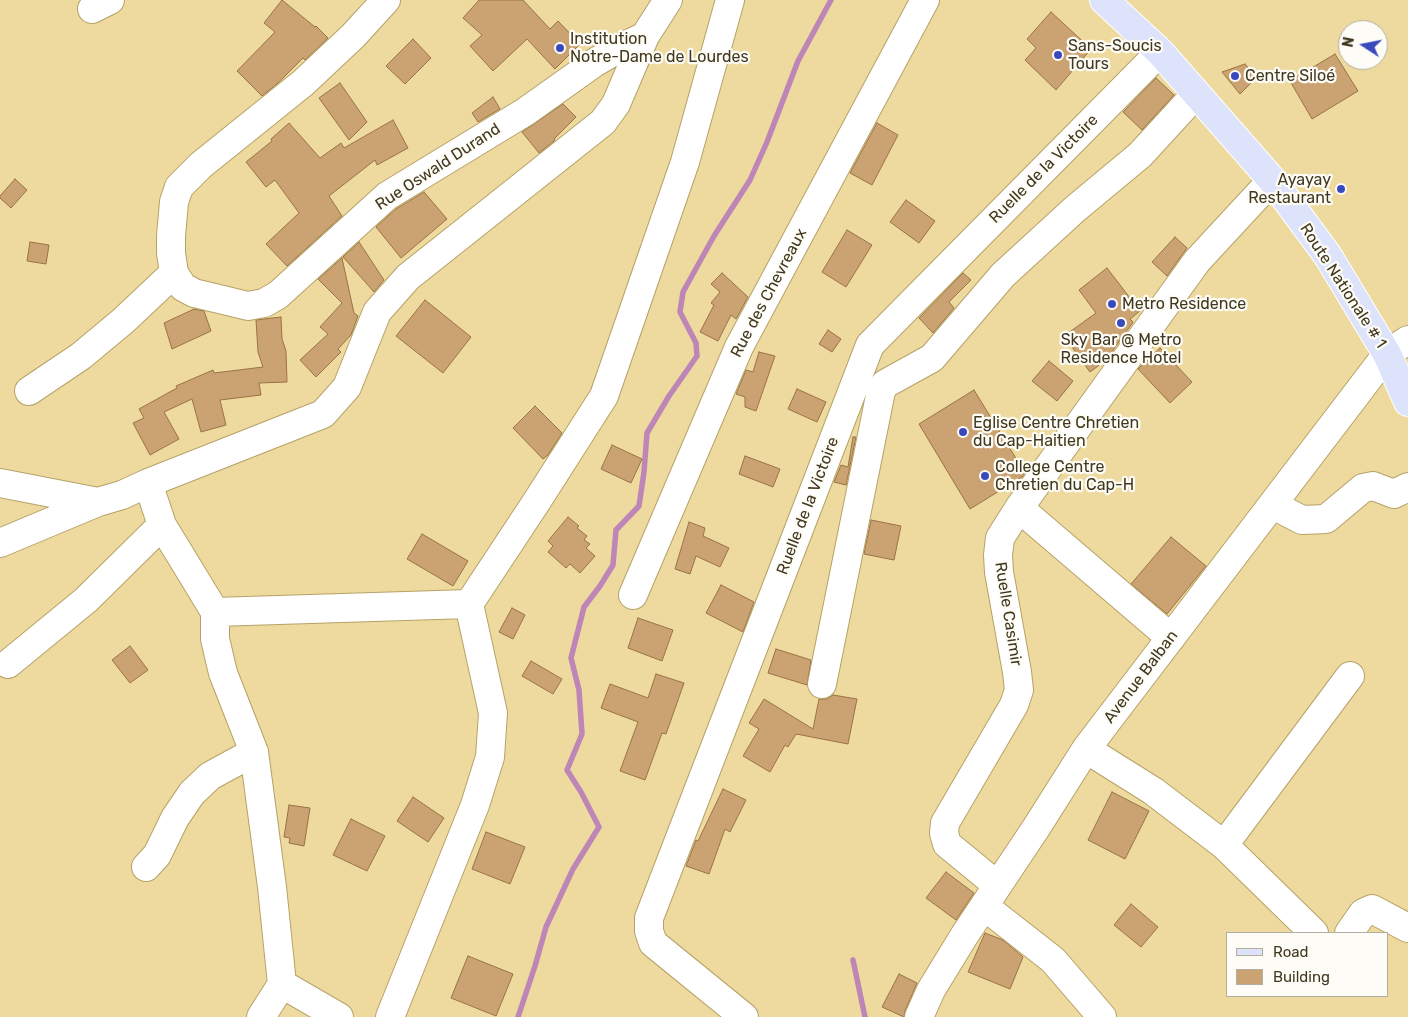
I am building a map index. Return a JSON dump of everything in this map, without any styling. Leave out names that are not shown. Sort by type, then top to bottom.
[{"type":"main road","name":"Route Nationale # 1","points":[[1104,0],[1160,52],[1272,180],[1398,347],[1408,402]]},
{"type":"street","points":[[30,391],[81,356],[123,321],[178,280],[171,253],[174,202],[179,187],[201,165],[303,83],[353,36],[386,0]]},
{"type":"street","points":[[0,543],[98,502],[122,495],[323,414],[347,388],[377,312],[408,277],[604,122],[616,104],[645,36],[668,0]]},
{"type":"street","points":[[390,1017],[475,805],[490,757],[493,713],[469,604],[604,396],[685,162],[730,0]]},
{"type":"street","name":"Rue des Chevreaux","points":[[633,595],[739,347],[926,0]]},
{"type":"street","name":"Rue Oswald Durand","points":[[178,280],[194,293],[248,306],[264,303],[278,295],[387,196],[525,112],[594,63],[645,36]]},
{"type":"street","name":"Ruelle de la Victoire","points":[[744,1017],[653,943],[649,931],[649,918],[870,345],[1160,52]]},
{"type":"street","points":[[822,684],[880,391],[886,384],[932,358],[1002,275],[1075,209],[1140,155],[1196,94]]},
{"type":"street","name":"Ruelle Casimir","points":[[1102,1017],[1053,960],[990,896],[947,844],[944,833],[945,823],[1014,705],[1019,690],[999,572],[1000,538],[1019,508],[1197,261],[1272,180]]},
{"type":"street","name":"Avenue Balban","points":[[919,1017],[931,990],[1086,748],[1398,347]]},
{"type":"street","points":[[0,483],[98,502]]},
{"type":"street","points":[[148,483],[162,525],[216,612],[215,639],[223,673],[254,752],[272,887],[282,984],[261,1017]]},
{"type":"street","points":[[1274,505],[1302,520],[1326,519],[1362,488],[1373,486],[1394,494],[1408,488]]},
{"type":"street","points":[[1019,508],[1171,638]]},
{"type":"street","points":[[8,664],[86,600],[162,525]]},
{"type":"street","points":[[216,612],[469,604]]},
{"type":"street","points":[[1224,845],[1350,676]]},
{"type":"street","points":[[1086,748],[1153,791],[1224,845],[1313,932]]},
{"type":"street","points":[[146,867],[157,855],[175,818],[192,793],[210,776],[254,752]]},
{"type":"street","points":[[1350,932],[1363,913],[1372,909],[1408,928]]},
{"type":"street","points":[[282,984],[339,1017]]},
{"type":"building","points":[[282,0],[316,26],[328,38],[262,96],[237,71],[275,32],[264,23]]},
{"type":"building","points":[[479,0],[523,0],[550,29],[558,21],[580,44],[555,69],[527,39],[493,71],[470,46],[482,35],[463,18]]},
{"type":"building","name":"Sans-Soucis Tours","points":[[1051,12],[1091,49],[1056,90],[1025,60],[1036,48],[1027,39]]},
{"type":"building","points":[[413,39],[431,58],[405,84],[386,66]]},
{"type":"building","points":[[1335,54],[1338,59],[1338,70],[1345,70],[1358,91],[1312,119],[1290,81]]},
{"type":"building","points":[[1245,64],[1257,77],[1240,94],[1222,72]]},
{"type":"building","points":[[1156,78],[1174,95],[1142,130],[1123,112]]},
{"type":"building","points":[[340,83],[367,122],[349,140],[319,98]]},
{"type":"building","points":[[493,97],[500,109],[478,122],[472,113]]},
{"type":"building","points":[[563,104],[576,117],[554,141],[539,153],[522,132]]},
{"type":"building","points":[[393,120],[408,148],[377,165],[375,160],[329,196],[342,216],[287,266],[266,244],[299,213],[275,180],[266,187],[246,162],[272,141],[271,139],[289,123],[320,158],[341,143],[344,148]]},
{"type":"building","points":[[877,123],[898,135],[872,185],[850,173]]},
{"type":"building","points":[[15,179],[27,190],[11,208],[0,196]]},
{"type":"building","points":[[424,192],[447,219],[401,258],[376,227],[396,209]]},
{"type":"building","points":[[906,200],[935,221],[919,243],[890,222]]},
{"type":"building","points":[[847,230],[872,245],[846,287],[822,272]]},
{"type":"building","points":[[1175,237],[1187,248],[1167,276],[1152,262]]},
{"type":"building","points":[[30,242],[49,245],[46,264],[27,261]]},
{"type":"building","points":[[359,242],[384,280],[374,292],[343,257]]},
{"type":"building","points":[[342,258],[354,313],[358,316],[351,335],[338,349],[341,352],[316,377],[300,360],[328,334],[320,327],[342,303],[318,279]]},
{"type":"building","points":[[1107,268],[1140,311],[1130,319],[1133,322],[1106,360],[1090,372],[1064,336],[1096,313],[1079,290]]},
{"type":"building","points":[[722,273],[748,297],[736,319],[731,315],[718,341],[700,332],[714,305],[711,303],[720,292],[711,284]]},
{"type":"building","points":[[963,273],[971,280],[949,302],[954,308],[933,333],[919,318]]},
{"type":"building","points":[[425,300],[471,337],[443,373],[396,336]]},
{"type":"building","points":[[194,309],[204,311],[211,331],[172,349],[164,323]]},
{"type":"building","points":[[281,317],[282,339],[286,351],[287,382],[259,383],[261,395],[220,400],[226,425],[201,432],[192,399],[164,412],[179,439],[150,455],[133,423],[144,418],[139,409],[177,388],[176,386],[213,370],[214,373],[263,367],[258,352],[256,320]]},
{"type":"building","points":[[828,330],[841,339],[832,352],[819,344]]},
{"type":"building","points":[[1160,348],[1192,382],[1170,403],[1138,369]]},
{"type":"building","points":[[759,352],[775,356],[756,411],[745,407],[745,397],[736,394],[746,370],[753,372]]},
{"type":"building","points":[[1049,361],[1073,381],[1057,401],[1032,381]]},
{"type":"building","points":[[797,389],[826,402],[817,422],[788,409]]},
{"type":"building","points":[[974,390],[1025,473],[1022,477],[970,509],[919,424]]},
{"type":"building","points":[[535,406],[562,433],[548,455],[543,459],[513,428]]},
{"type":"building","points":[[853,437],[856,437],[846,485],[834,482],[841,465],[848,467]]},
{"type":"building","points":[[612,445],[642,459],[631,483],[601,469]]},
{"type":"building","points":[[745,456],[780,469],[773,487],[739,474]]},
{"type":"building","points":[[568,517],[587,536],[584,540],[590,544],[586,548],[595,556],[580,573],[570,564],[566,568],[548,552],[553,546],[548,541]]},
{"type":"building","points":[[871,520],[901,526],[894,560],[864,554]]},
{"type":"building","points":[[689,522],[705,528],[703,536],[729,548],[720,567],[696,556],[690,574],[675,569]]},
{"type":"building","points":[[422,534],[468,561],[453,586],[407,559]]},
{"type":"building","points":[[1171,537],[1206,566],[1167,614],[1131,584]]},
{"type":"building","points":[[721,585],[754,602],[743,632],[706,613]]},
{"type":"building","points":[[512,608],[525,615],[513,639],[499,632]]},
{"type":"building","points":[[638,618],[673,630],[662,661],[628,648]]},
{"type":"building","points":[[130,646],[148,670],[130,683],[112,660]]},
{"type":"building","points":[[776,649],[811,660],[807,685],[768,673]]},
{"type":"building","points":[[531,661],[562,679],[553,694],[522,676]]},
{"type":"building","points":[[656,674],[684,683],[666,734],[662,733],[645,780],[620,771],[638,722],[601,708],[610,684],[648,698]]},
{"type":"building","points":[[833,695],[857,699],[848,744],[796,734],[788,747],[785,745],[770,772],[743,756],[759,729],[749,723],[764,699],[813,729],[819,699],[827,699]]},
{"type":"building","points":[[723,789],[746,800],[730,832],[725,829],[709,874],[686,866],[696,840],[698,841]]},
{"type":"building","points":[[1112,792],[1149,811],[1125,859],[1088,840]]},
{"type":"building","points":[[413,797],[444,818],[428,842],[397,821]]},
{"type":"building","points":[[289,805],[310,808],[304,846],[289,843],[290,838],[284,837]]},
{"type":"building","points":[[351,819],[385,836],[367,871],[333,855]]},
{"type":"building","points":[[486,832],[525,847],[510,884],[472,869]]},
{"type":"building","points":[[946,872],[974,893],[956,920],[926,898]]},
{"type":"building","points":[[1131,904],[1158,927],[1141,947],[1114,925]]},
{"type":"building","points":[[985,933],[1003,940],[1023,957],[1010,989],[968,972]]},
{"type":"building","points":[[468,956],[513,974],[496,1016],[451,998]]},
{"type":"building","points":[[899,974],[917,983],[904,1017],[882,1007]]},
{"type":"waterway","points":[[518,1017],[546,927],[573,869],[599,827],[567,770],[582,734],[579,690],[571,658],[584,607],[613,565],[616,530],[639,506],[647,433],[669,396],[697,356],[696,343],[680,312],[683,292],[714,236],[750,180],[767,142],[798,61],[831,0]]},
{"type":"waterway","points":[[853,960],[865,1017]]},
{"type":"place","name":"Institution Notre-Dame de Lourdes","points":[[560,48]]},
{"type":"place","name":"Sans-Soucis Tours","points":[[1058,55]]},
{"type":"place","name":"Centre Siloé","points":[[1235,76]]},
{"type":"place","name":"Ayayay Restaurant","points":[[1341,189]]},
{"type":"place","name":"Metro Residence","points":[[1112,304]]},
{"type":"place","name":"Sky Bar @ Metro Residence Hotel","points":[[1121,323]]},
{"type":"place","name":"Eglise Centre Chretien du Cap-Haitien","points":[[963,432]]},
{"type":"place","name":"College Centre Chretien du Cap-H","points":[[985,476]]}]
